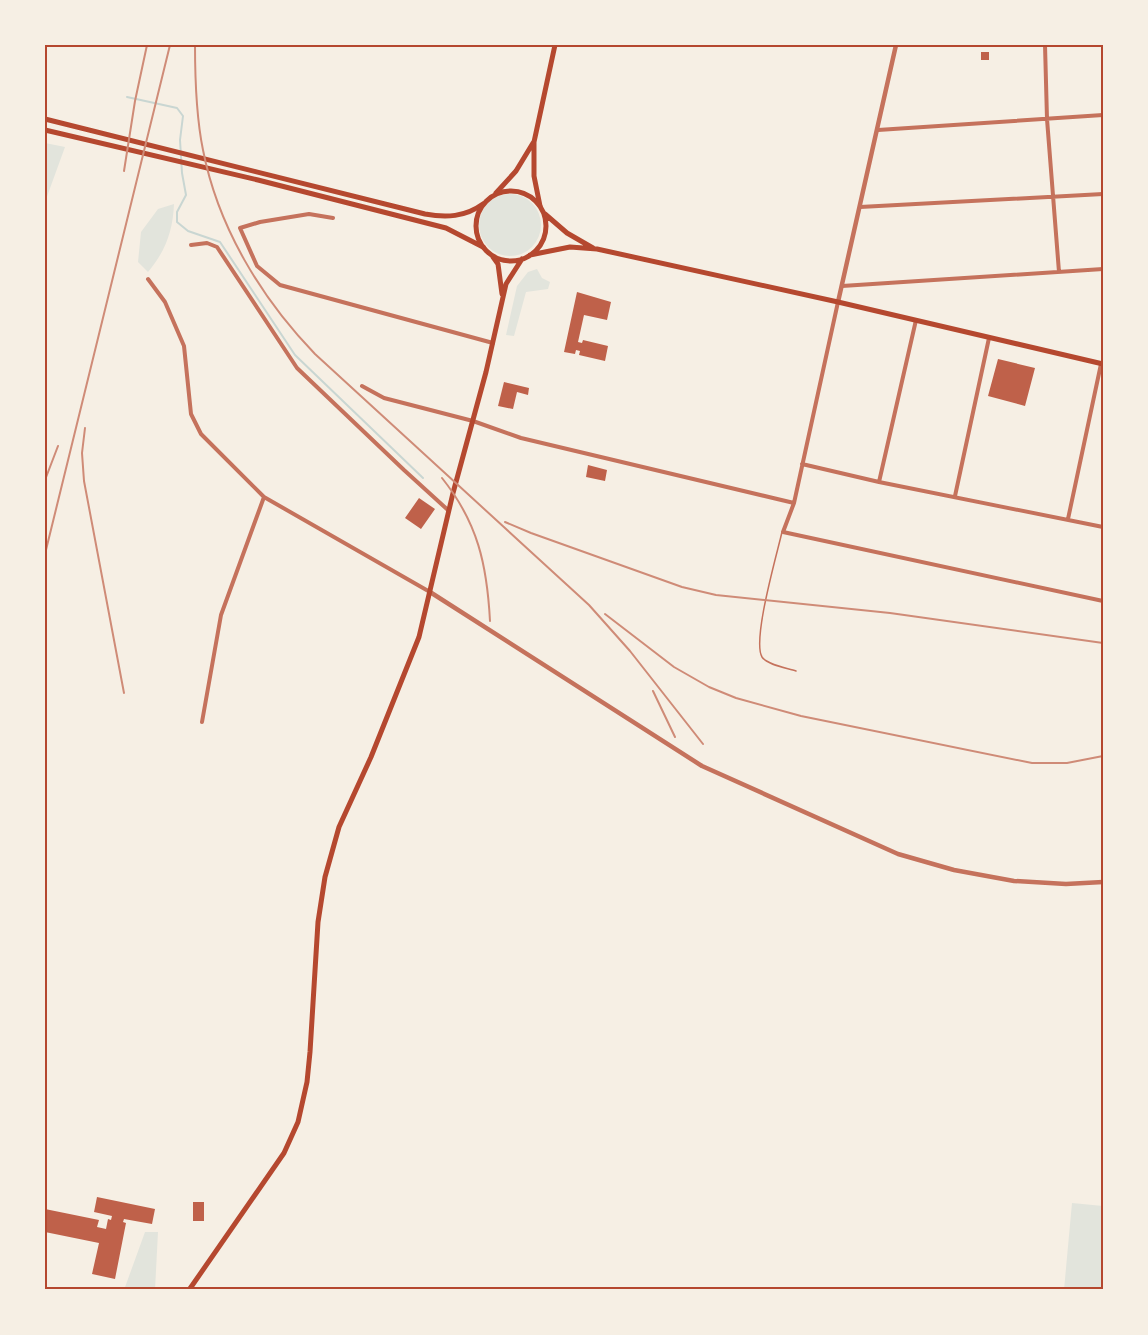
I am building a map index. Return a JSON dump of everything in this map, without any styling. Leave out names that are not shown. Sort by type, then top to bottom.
[{"type":"main road","points":[[540,206],[534,177],[534,142],[555,45]]},
{"type":"main road","points":[[45,119],[439,216],[467,213],[483,204],[516,171],[534,142]]},
{"type":"main road","points":[[45,130],[258,180],[446,228],[483,247],[492,255],[498,264],[501,304]]},
{"type":"main road","points":[[496,193],[509,190],[523,192],[567,233],[597,249]]},
{"type":"main road","points":[[483,204],[476,220],[476,229],[483,247]]},
{"type":"main road","points":[[492,255],[505,260],[522,259],[537,250],[544,238],[546,220],[544,212]]},
{"type":"main road","points":[[530,255],[570,247],[597,249],[838,302],[1102,364]]},
{"type":"main road","points":[[189,1290],[284,1153],[298,1122],[307,1082],[318,922],[325,877],[339,827],[371,757],[419,637],[506,284],[522,259]]},
{"type":"main road","points":[[193,1290],[195,1280]]},
{"type":"street","points":[[896,45],[794,503],[783,531],[1103,601]]},
{"type":"street","points":[[1045,45],[1047,119],[1059,272]]},
{"type":"street","points":[[878,130],[1103,115]]},
{"type":"street","points":[[860,207],[1103,194]]},
{"type":"street","points":[[333,218],[309,213],[240,228],[257,266],[280,285],[493,343]]},
{"type":"street","points":[[191,245],[207,243],[216,247],[297,368],[450,512]]},
{"type":"street","points":[[842,286],[1103,269]]},
{"type":"street","points":[[148,279],[165,302],[184,346],[191,414],[201,434],[264,496],[430,592],[702,766],[898,854],[954,870],[1014,881],[1066,884],[1103,882]]},
{"type":"street","points":[[879,482],[916,321]]},
{"type":"street","points":[[955,496],[989,338]]},
{"type":"street","points":[[1068,519],[1102,364]]},
{"type":"street","points":[[362,386],[384,398],[473,421],[521,438],[794,503]]},
{"type":"street","points":[[802,464],[879,482],[1103,527]]},
{"type":"street","points":[[202,722],[221,615],[264,496]]},
{"type":"lane","points":[[783,531],[766,600],[760,638],[760,655],[765,661],[796,671]]},
{"type":"shaded area","points":[[45,143],[65,147],[45,202]]},
{"type":"shaded area","points":[[510,194],[532,203],[541,225],[532,247],[510,256],[488,247],[479,225],[488,203]]},
{"type":"shaded area","points":[[174,204],[167,241],[148,272],[138,262],[141,232],[158,209]]},
{"type":"shaded area","points":[[537,269],[542,278],[550,282],[548,289],[526,292],[514,336],[506,335],[517,286],[528,272]]},
{"type":"shaded area","points":[[1072,1203],[1103,1206],[1103,1290],[1064,1290]]},
{"type":"shaded area","points":[[145,1232],[158,1232],[155,1290],[124,1290]]},
{"type":"building","points":[[981,52],[989,52],[989,60],[981,60]]},
{"type":"building","points":[[577,292],[611,302],[607,320],[584,315],[578,342],[582,343],[583,340],[608,346],[605,361],[579,355],[580,351],[576,350],[575,354],[564,352]]},
{"type":"building","points":[[998,359],[1035,368],[1025,406],[988,396]]},
{"type":"building","points":[[504,382],[529,388],[528,395],[517,392],[513,409],[498,406]]},
{"type":"building","points":[[588,465],[607,470],[605,481],[586,477]]},
{"type":"building","points":[[419,498],[435,509],[421,529],[405,518]]},
{"type":"building","points":[[97,1197],[155,1209],[152,1224],[124,1219],[123,1222],[126,1223],[115,1279],[92,1274],[99,1243],[45,1232],[45,1209],[99,1220],[97,1227],[106,1229],[108,1219],[111,1220],[112,1216],[94,1212]]},
{"type":"building","points":[[193,1202],[204,1202],[204,1221],[193,1221]]},
{"type":"waterway","points":[[127,97],[177,108],[183,116],[180,140],[186,195],[177,212],[177,222],[188,231],[220,242],[295,355],[423,478]]},
{"type":"railway","points":[[124,171],[147,45]]},
{"type":"railway","points":[[45,554],[170,45]]},
{"type":"railway","points":[[195,45],[199,124],[210,179],[219,206],[244,260],[277,309],[315,354],[589,605],[630,651],[703,744]]},
{"type":"railway","points":[[85,428],[82,453],[84,481],[124,693]]},
{"type":"railway","points":[[45,480],[58,446]]},
{"type":"railway","points":[[442,478],[464,511],[478,545],[486,581],[490,621]]},
{"type":"railway","points":[[505,522],[682,587],[716,595],[890,613],[1103,643]]},
{"type":"railway","points":[[605,614],[674,667],[709,687],[736,698],[801,716],[1032,763],[1067,763],[1103,756]]},
{"type":"railway","points":[[653,691],[675,737]]}]
